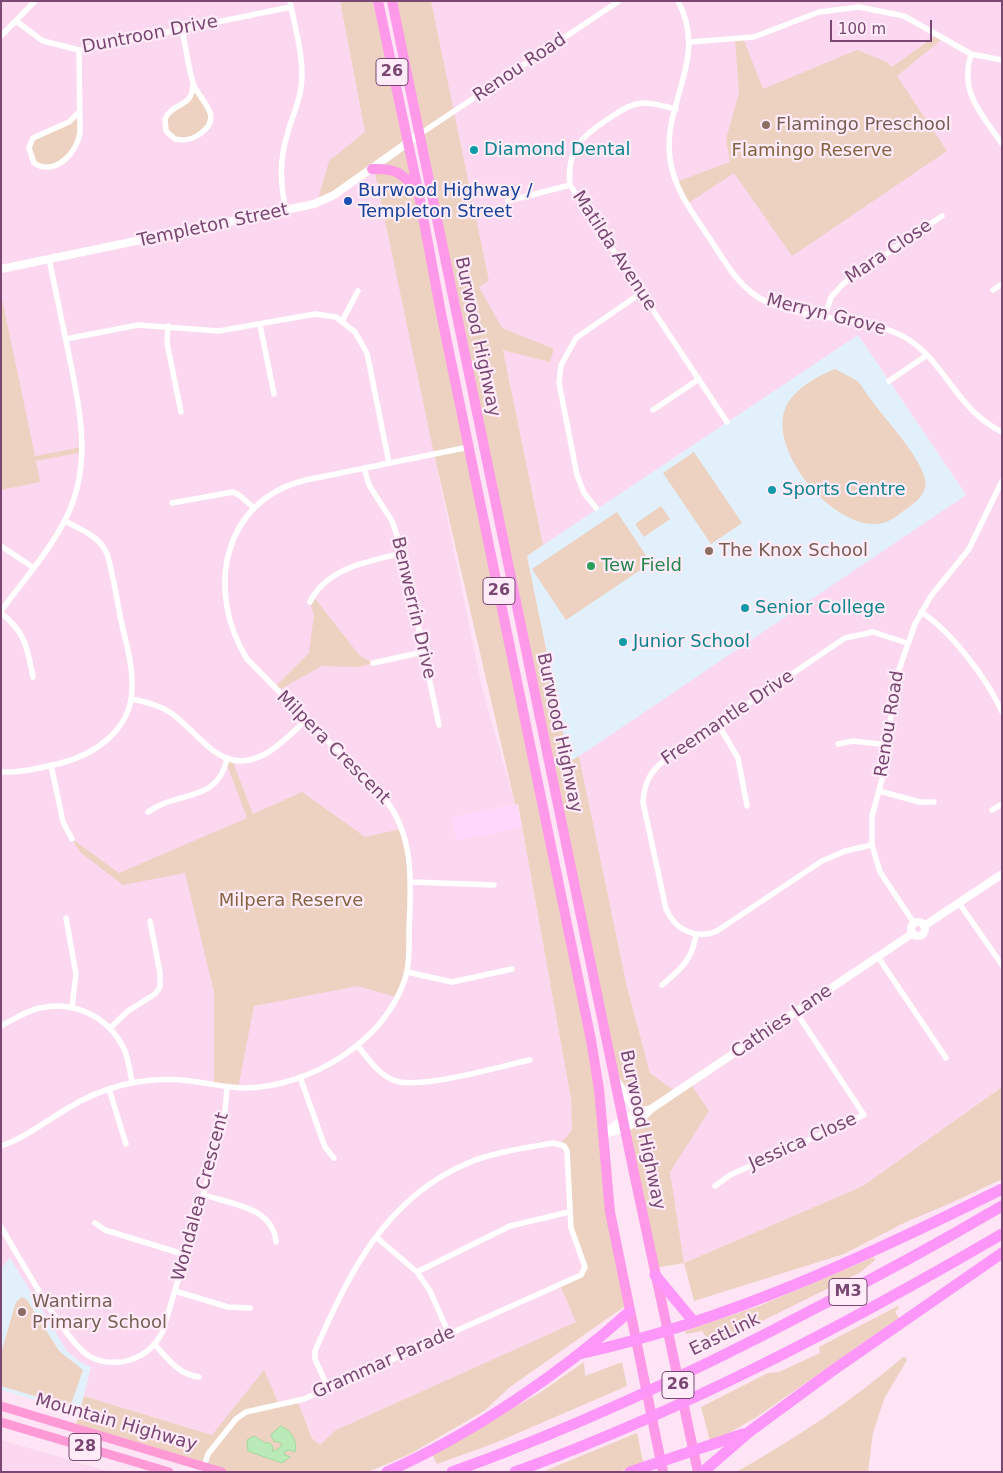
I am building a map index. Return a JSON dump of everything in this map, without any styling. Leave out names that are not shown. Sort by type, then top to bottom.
[{"type":"highway","name":"Burwood Highway","points":[[378,1],[591,1040],[603,1134],[610,1212],[634,1340],[661,1466]]},
{"type":"highway","name":"Burwood Highway","points":[[392,1],[614,1079],[698,1472]]},
{"type":"highway","points":[[372,169],[392,169],[397,171],[418,190]]},
{"type":"highway","points":[[591,1040],[606,1035]]},
{"type":"highway","points":[[578,1354],[634,1340],[767,1298],[837,1268],[1002,1189]]},
{"type":"highway","name":"EastLink","points":[[452,1472],[623,1403],[691,1372],[846,1293],[1002,1206]]},
{"type":"highway","name":"M3","points":[[515,1472],[628,1428],[697,1397],[801,1346],[1002,1234]]},
{"type":"highway","points":[[704,1472],[749,1432],[870,1344],[1002,1253]]},
{"type":"highway","points":[[656,1275],[694,1322]]},
{"type":"highway","points":[[387,1472],[472,1428],[578,1354],[630,1312]]},
{"type":"highway","points":[[632,1471],[661,1466],[692,1451],[749,1432]]},
{"type":"main road","name":"Mountain Highway","points":[[1,1406],[83,1430],[202,1469],[222,1472]]},
{"type":"main road","name":"Mountain Highway","points":[[1,1422],[169,1472]]},
{"type":"main road","points":[[79,1445],[83,1430]]},
{"type":"street","points":[[1,36],[35,1]]},
{"type":"street","name":"Renou Road","points":[[420,134],[611,3],[619,1]]},
{"type":"street","name":"Merryn Grove","points":[[678,1],[685,17],[690,42],[688,64],[670,134],[670,156],[677,186],[736,276],[753,294],[768,302],[891,331],[907,339],[927,355],[968,408],[982,421],[1002,432]]},
{"type":"street","points":[[286,210],[280,181],[281,162],[284,145],[299,100],[302,78],[301,58],[291,4]]},
{"type":"street","name":"Duntroon Drive","points":[[16,21],[43,41],[63,48],[80,50],[182,30],[291,4]]},
{"type":"street","points":[[690,42],[754,37],[819,12],[859,7],[904,16],[971,54],[1002,60]]},
{"type":"street","points":[[182,30],[194,85],[208,106],[210,122],[200,135],[186,139],[175,139],[166,131],[164,119],[171,110],[187,101],[192,94],[194,85]]},
{"type":"street","points":[[79,112],[69,122],[33,138],[29,148],[34,162],[42,166],[52,167],[70,155],[80,136],[80,50]]},
{"type":"street","points":[[971,54],[966,75],[969,92],[1002,144]]},
{"type":"street","name":"Matilda Avenue","points":[[676,109],[647,102],[635,104],[593,130],[575,149],[570,164],[570,185],[727,422]]},
{"type":"street","name":"Templeton Street","points":[[1,269],[286,210],[325,200],[420,134]]},
{"type":"street","points":[[508,201],[570,185]]},
{"type":"street","name":"Mara Close","points":[[825,316],[831,297],[844,283],[942,216]]},
{"type":"street","points":[[33,677],[23,635],[14,623],[1,612],[34,568],[65,521],[79,481],[83,444],[81,415],[49,259]]},
{"type":"street","points":[[992,290],[1002,284]]},
{"type":"street","points":[[342,321],[358,291]]},
{"type":"street","points":[[596,508],[584,493],[577,475],[560,390],[560,371],[566,353],[576,338],[641,293]]},
{"type":"street","points":[[66,339],[130,326],[168,326],[213,331],[260,325],[315,314],[336,317],[358,336],[367,353],[390,463]]},
{"type":"street","points":[[260,325],[274,394]]},
{"type":"street","points":[[168,326],[167,343],[181,412]]},
{"type":"street","points":[[889,381],[927,355]]},
{"type":"street","points":[[653,410],[699,379]]},
{"type":"street","name":"Milpera Crescent","points":[[1,1146],[28,1134],[78,1102],[109,1089],[132,1083],[172,1080],[228,1087],[256,1087],[300,1077],[323,1068],[357,1045],[390,1008],[400,991],[407,972],[411,882],[406,844],[392,808],[253,666],[238,643],[232,624],[225,583],[227,558],[238,529],[254,508],[275,491],[291,484],[469,447]]},
{"type":"street","name":"Benwerrin Drive","points":[[364,468],[369,485],[392,522],[403,553],[439,725]]},
{"type":"street","name":"Renou Road","points":[[914,923],[880,872],[872,845],[872,816],[888,745],[895,681],[907,643],[921,612],[935,590],[969,549],[1002,481]]},
{"type":"street","points":[[172,503],[233,492],[240,495],[254,508]]},
{"type":"street","points":[[1,772],[20,771],[79,758],[105,743],[121,724],[132,699],[131,668],[107,554],[93,536],[65,521]]},
{"type":"street","points":[[1,546],[34,568]]},
{"type":"street","points":[[310,602],[318,590],[340,572],[351,567],[403,553]]},
{"type":"street","points":[[921,612],[946,632],[975,669],[1002,712]]},
{"type":"street","name":"Freemantle Drive","points":[[696,934],[679,927],[666,909],[644,795],[649,777],[658,765],[845,638],[873,632],[907,643]]},
{"type":"street","points":[[373,663],[424,652]]},
{"type":"street","points":[[132,699],[155,705],[169,712],[210,749],[227,759],[246,760],[264,755],[306,720]]},
{"type":"street","points":[[718,724],[738,758],[747,806]]},
{"type":"street","points":[[838,744],[853,741],[888,745]]},
{"type":"street","points":[[148,812],[161,804],[213,787],[221,778],[227,759]]},
{"type":"street","points":[[51,765],[63,822],[72,839]]},
{"type":"street","points":[[879,791],[920,802],[934,802]]},
{"type":"street","points":[[992,810],[1001,806]]},
{"type":"street","points":[[662,985],[688,962],[693,953],[696,934],[713,933],[722,929],[828,858],[872,845]]},
{"type":"street","points":[[924,926],[920,922],[914,923],[911,929],[913,933],[921,935],[924,926],[1002,874]]},
{"type":"street","points":[[411,882],[494,885]]},
{"type":"street","points":[[959,903],[1002,965]]},
{"type":"street","points":[[66,918],[76,974],[72,1008]]},
{"type":"street","points":[[110,1028],[128,1010],[155,994],[160,987],[160,973],[150,921]]},
{"type":"street","name":"Cathies Lane","points":[[603,1134],[625,1130],[650,1109],[913,933]]},
{"type":"street","points":[[878,958],[946,1058]]},
{"type":"street","points":[[407,972],[452,982],[512,969]]},
{"type":"street","points":[[1,1026],[39,1008],[72,1008],[90,1014],[110,1028],[126,1055],[132,1083]]},
{"type":"street","name":"Jessica Close","points":[[715,1186],[730,1175],[864,1115],[796,1012]]},
{"type":"street","points":[[357,1045],[380,1072],[402,1084],[423,1082],[530,1060]]},
{"type":"street","points":[[300,1077],[325,1147],[334,1158]]},
{"type":"street","points":[[614,1079],[638,1112]]},
{"type":"street","name":"Wondalea Crescent","points":[[154,1345],[163,1330],[204,1195],[225,1119],[228,1087]]},
{"type":"street","points":[[109,1089],[126,1144]]},
{"type":"street","name":"Cathies Lane","points":[[603,1134],[623,1118],[650,1109]]},
{"type":"street","points":[[328,1388],[315,1358],[315,1351],[345,1284],[391,1218],[415,1195],[453,1170],[485,1158],[555,1142],[563,1144],[567,1151],[569,1212],[533,1219],[510,1226],[417,1272]]},
{"type":"street","points":[[204,1195],[251,1209],[263,1216],[274,1230],[276,1242]]},
{"type":"street","name":"Grammar Parade","points":[[202,1469],[208,1454],[240,1416],[254,1409],[304,1399],[581,1275],[584,1264],[572,1231],[569,1212]]},
{"type":"street","points":[[95,1223],[105,1230],[186,1255]]},
{"type":"street","points":[[1,1227],[66,1332],[88,1355],[105,1361],[126,1361],[140,1356],[154,1345],[186,1375],[199,1377]]},
{"type":"street","points":[[376,1237],[417,1272],[430,1292],[449,1334]]},
{"type":"street","points":[[175,1291],[228,1307],[250,1308]]},
{"type":"shaded area","points":[[1,1],[340,1],[365,133],[383,204],[482,688],[515,804],[452,817],[456,840],[522,827],[571,1099],[572,1130],[564,1146],[606,1309],[336,1430],[320,1445],[313,1438],[297,1401],[279,1404],[274,1392],[212,1435],[84,1396],[91,1367],[80,1362],[67,1351],[10,1258],[1,1268]]},
{"type":"shaded area","points":[[431,1],[1002,1],[1002,1087],[863,1186],[684,1263],[669,1172],[709,1111],[677,1093],[650,1073],[627,987],[579,756],[966,494],[858,335],[543,545],[503,349],[479,287],[488,280]]},
{"type":"shaded area","name":"The Knox School","points":[[858,335],[966,495],[569,763],[527,556]]},
{"type":"shaded area","points":[[517,804],[522,827],[456,841],[452,817]]},
{"type":"shaded area","name":"Wantirna Primary School","points":[[10,1258],[67,1351],[80,1362],[91,1367],[79,1413],[1,1390],[1,1268]]},
{"type":"shaded area","points":[[281,1426],[291,1433],[295,1440],[295,1452],[290,1450],[284,1451],[285,1455],[290,1457],[282,1463],[248,1451],[247,1440],[254,1436],[265,1443],[270,1443],[273,1447],[272,1452],[281,1447],[282,1443],[274,1441],[271,1435]]},
{"type":"shaded area","points":[[1,1440],[63,1458],[110,1472],[1,1472]]},
{"type":"green space","points":[[340,1],[377,1],[591,1040],[606,1162],[628,1304],[510,1387],[484,1411],[410,1454],[368,1472],[222,1472],[75,1428],[84,1396],[212,1435],[264,1370],[279,1404],[297,1400],[312,1438],[320,1445],[336,1430],[576,1322],[560,1285],[584,1270],[573,1234],[567,1152],[561,1143],[572,1130],[571,1099],[518,804],[515,804],[434,454],[374,168],[317,203],[329,161],[365,132]]},
{"type":"green space","points":[[392,1],[431,1],[489,281],[479,287],[502,328],[554,349],[550,362],[503,350],[543,545],[527,556],[569,762],[579,756],[627,987],[650,1073],[676,1092],[690,1083],[709,1111],[670,1172],[684,1263],[654,1268],[625,1130],[641,1119],[615,1079]]},
{"type":"green space","name":"Flamingo Reserve","points":[[937,35],[942,39],[897,76],[947,151],[792,256],[734,173],[687,204],[676,182],[730,162],[726,139],[739,93],[735,38],[743,38],[763,89],[857,50],[887,62],[892,67]]},
{"type":"green space","points":[[193,85],[210,115],[203,132],[179,140],[167,133],[165,119],[183,105]]},
{"type":"green space","points":[[79,112],[77,144],[58,164],[38,165],[29,151],[33,138],[66,123]]},
{"type":"green space","points":[[1,294],[35,456],[83,447],[83,452],[36,461],[40,482],[1,490]]},
{"type":"green space","points":[[835,369],[856,380],[861,385],[906,444],[921,468],[925,479],[924,492],[919,499],[898,515],[881,524],[859,522],[841,513],[824,501],[796,467],[787,448],[783,429],[784,412],[787,404],[805,385]]},
{"type":"green space","points":[[694,452],[742,523],[711,544],[663,473]]},
{"type":"green space","points":[[661,506],[670,519],[644,537],[635,524]]},
{"type":"green space","name":"Tew Field","points":[[617,512],[651,563],[566,620],[532,569]]},
{"type":"green space","points":[[313,596],[360,656],[373,663],[359,667],[322,666],[277,691],[274,688],[309,653],[314,615],[310,602]]},
{"type":"green space","name":"Milpera Reserve","points":[[232,760],[253,814],[302,792],[365,837],[401,829],[409,855],[408,962],[396,997],[358,986],[254,1006],[238,1088],[214,1085],[214,992],[185,873],[123,885],[80,852],[72,839],[119,873],[247,818],[226,762]]},
{"type":"green space","points":[[1002,1087],[1002,1179],[906,1222],[844,1254],[694,1301],[684,1263],[863,1186]]},
{"type":"green space","points":[[874,1257],[875,1260],[861,1272],[718,1343],[709,1342],[702,1331],[686,1334],[685,1331],[759,1306]]},
{"type":"green space","name":"Wantirna Primary School","points":[[22,1297],[27,1300],[59,1351],[83,1370],[70,1407],[1,1386],[1,1353],[16,1302]]},
{"type":"green space","points":[[898,1306],[899,1308],[895,1312],[899,1318],[758,1416],[726,1435],[710,1441],[701,1407],[768,1373],[779,1372],[820,1353],[819,1347]]},
{"type":"green space","points":[[903,1357],[907,1360],[884,1399],[873,1433],[868,1472],[736,1472],[822,1419],[864,1389]]},
{"type":"green space","points":[[584,1362],[585,1376],[622,1362],[627,1386],[495,1443],[437,1464],[432,1454],[538,1394]]},
{"type":"green space","points":[[637,1433],[643,1462],[619,1472],[542,1472]]},
{"type":"place","name":"Flamingo Preschool","points":[[766,125]]},
{"type":"place","name":"Diamond Dental","points":[[474,150]]},
{"type":"place","name":"Burwood Highway / Templeton Street","points":[[348,201]]},
{"type":"place","name":"Sports Centre","points":[[772,490]]},
{"type":"place","name":"The Knox School","points":[[709,551]]},
{"type":"place","name":"Tew Field","points":[[591,566]]},
{"type":"place","name":"Senior College","points":[[745,608]]},
{"type":"place","name":"Junior School","points":[[623,642]]},
{"type":"place","name":"Wantirna Primary School","points":[[22,1312]]}]
